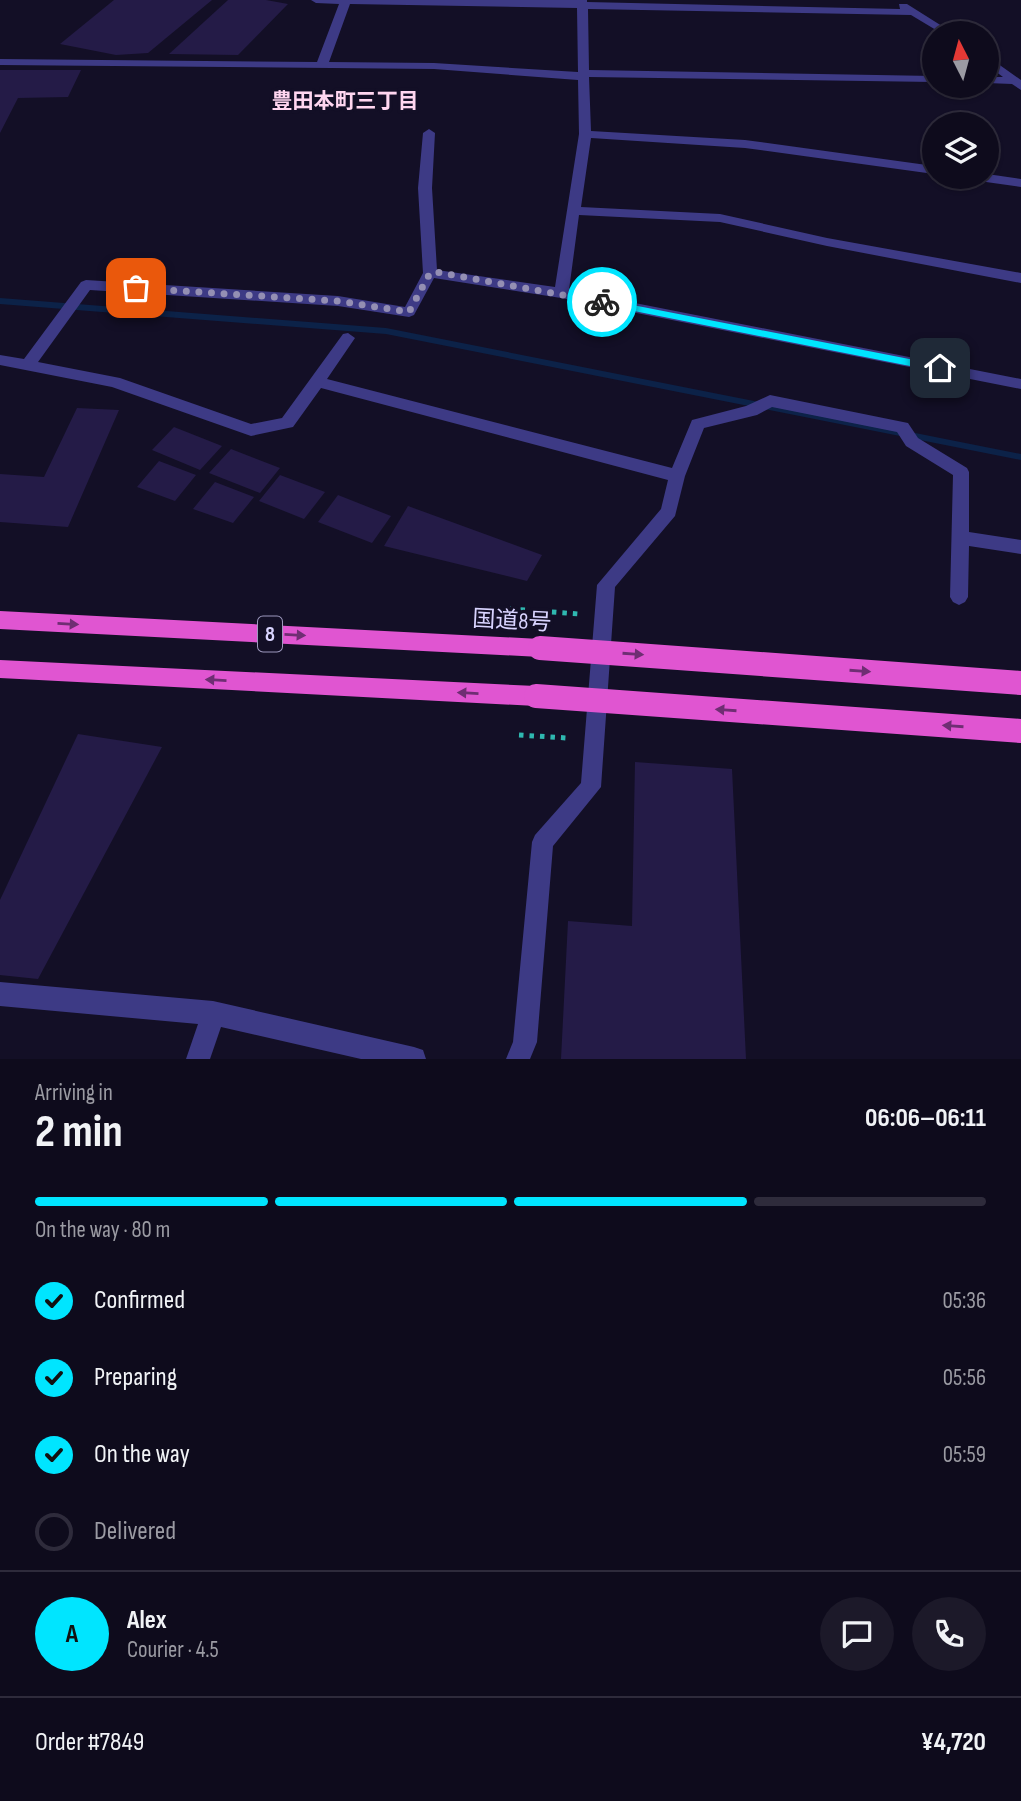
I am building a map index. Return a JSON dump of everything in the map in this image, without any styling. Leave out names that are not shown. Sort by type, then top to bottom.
[{"type":"highway","name":"国道8号","points":[[0,620],[540,648],[1021,684]]},
{"type":"highway","name":"8","points":[[0,669],[536,696],[1021,731]]},
{"type":"street","points":[[316,0],[345,3],[697,4],[913,12]]},
{"type":"street","points":[[892,0],[928,21]]},
{"type":"street","points":[[322,64],[345,3]]},
{"type":"street","points":[[561,293],[585,134],[582,3]]},
{"type":"street","points":[[0,62],[434,66],[583,75],[922,79]]},
{"type":"street","points":[[999,68],[1018,83]]},
{"type":"street","points":[[999,81],[1018,83]]},
{"type":"street","points":[[28,365],[86,285],[338,301],[409,312],[430,273],[425,187],[429,133]]},
{"type":"street","points":[[585,134],[745,144],[922,168]]},
{"type":"street","points":[[999,180],[1021,183]]},
{"type":"street","points":[[574,211],[720,218],[827,242],[1021,278]]},
{"type":"street","points":[[430,273],[561,293],[1021,384]]},
{"type":"street","points":[[0,360],[114,382],[251,430],[287,423],[348,338]]},
{"type":"street","points":[[317,382],[677,476]]},
{"type":"street","points":[[518,1059],[525,1042],[543,842],[591,787],[606,585],[669,511],[677,476],[698,424],[751,411],[770,401],[902,427],[912,442],[961,472],[959,597]]},
{"type":"street","points":[[960,538],[1021,547]]},
{"type":"street","points":[[0,994],[213,1013],[414,1059]]},
{"type":"street","points":[[198,1059],[213,1013]]},
{"type":"path","points":[[510,609],[604,616]]},
{"type":"path","points":[[519,734],[595,740]]},
{"type":"building","points":[[114,0],[212,0],[148,53],[116,55],[60,44]]},
{"type":"building","points":[[228,0],[266,0],[288,4],[238,55],[169,54]]},
{"type":"building","points":[[0,70],[81,70],[68,97],[18,98],[0,133]]},
{"type":"building","points":[[77,408],[119,410],[68,527],[0,522],[0,474],[44,477]]},
{"type":"building","points":[[174,427],[222,446],[200,470],[152,450]]},
{"type":"building","points":[[231,449],[280,468],[260,493],[209,473]]},
{"type":"building","points":[[159,461],[196,475],[175,501],[137,487]]},
{"type":"building","points":[[280,475],[325,492],[304,519],[259,501]]},
{"type":"building","points":[[215,482],[254,497],[233,523],[193,509]]},
{"type":"building","points":[[338,495],[391,516],[372,543],[318,522]]},
{"type":"building","points":[[408,506],[542,555],[527,581],[384,546]]},
{"type":"building","points":[[78,734],[162,747],[38,979],[0,975],[0,900]]},
{"type":"building","points":[[635,762],[732,769],[746,1059],[561,1059],[568,921],[632,926]]},
{"type":"waterway","points":[[0,301],[386,331],[1021,457]]},
{"type":"way so far","points":[[136,288],[338,301],[409,312],[430,273],[436,272],[602,302]]},
{"type":"district","name":"豊田本町三丁目","points":[[345,101]]},
{"type":"route","points":[[602,302],[940,368]]}]
